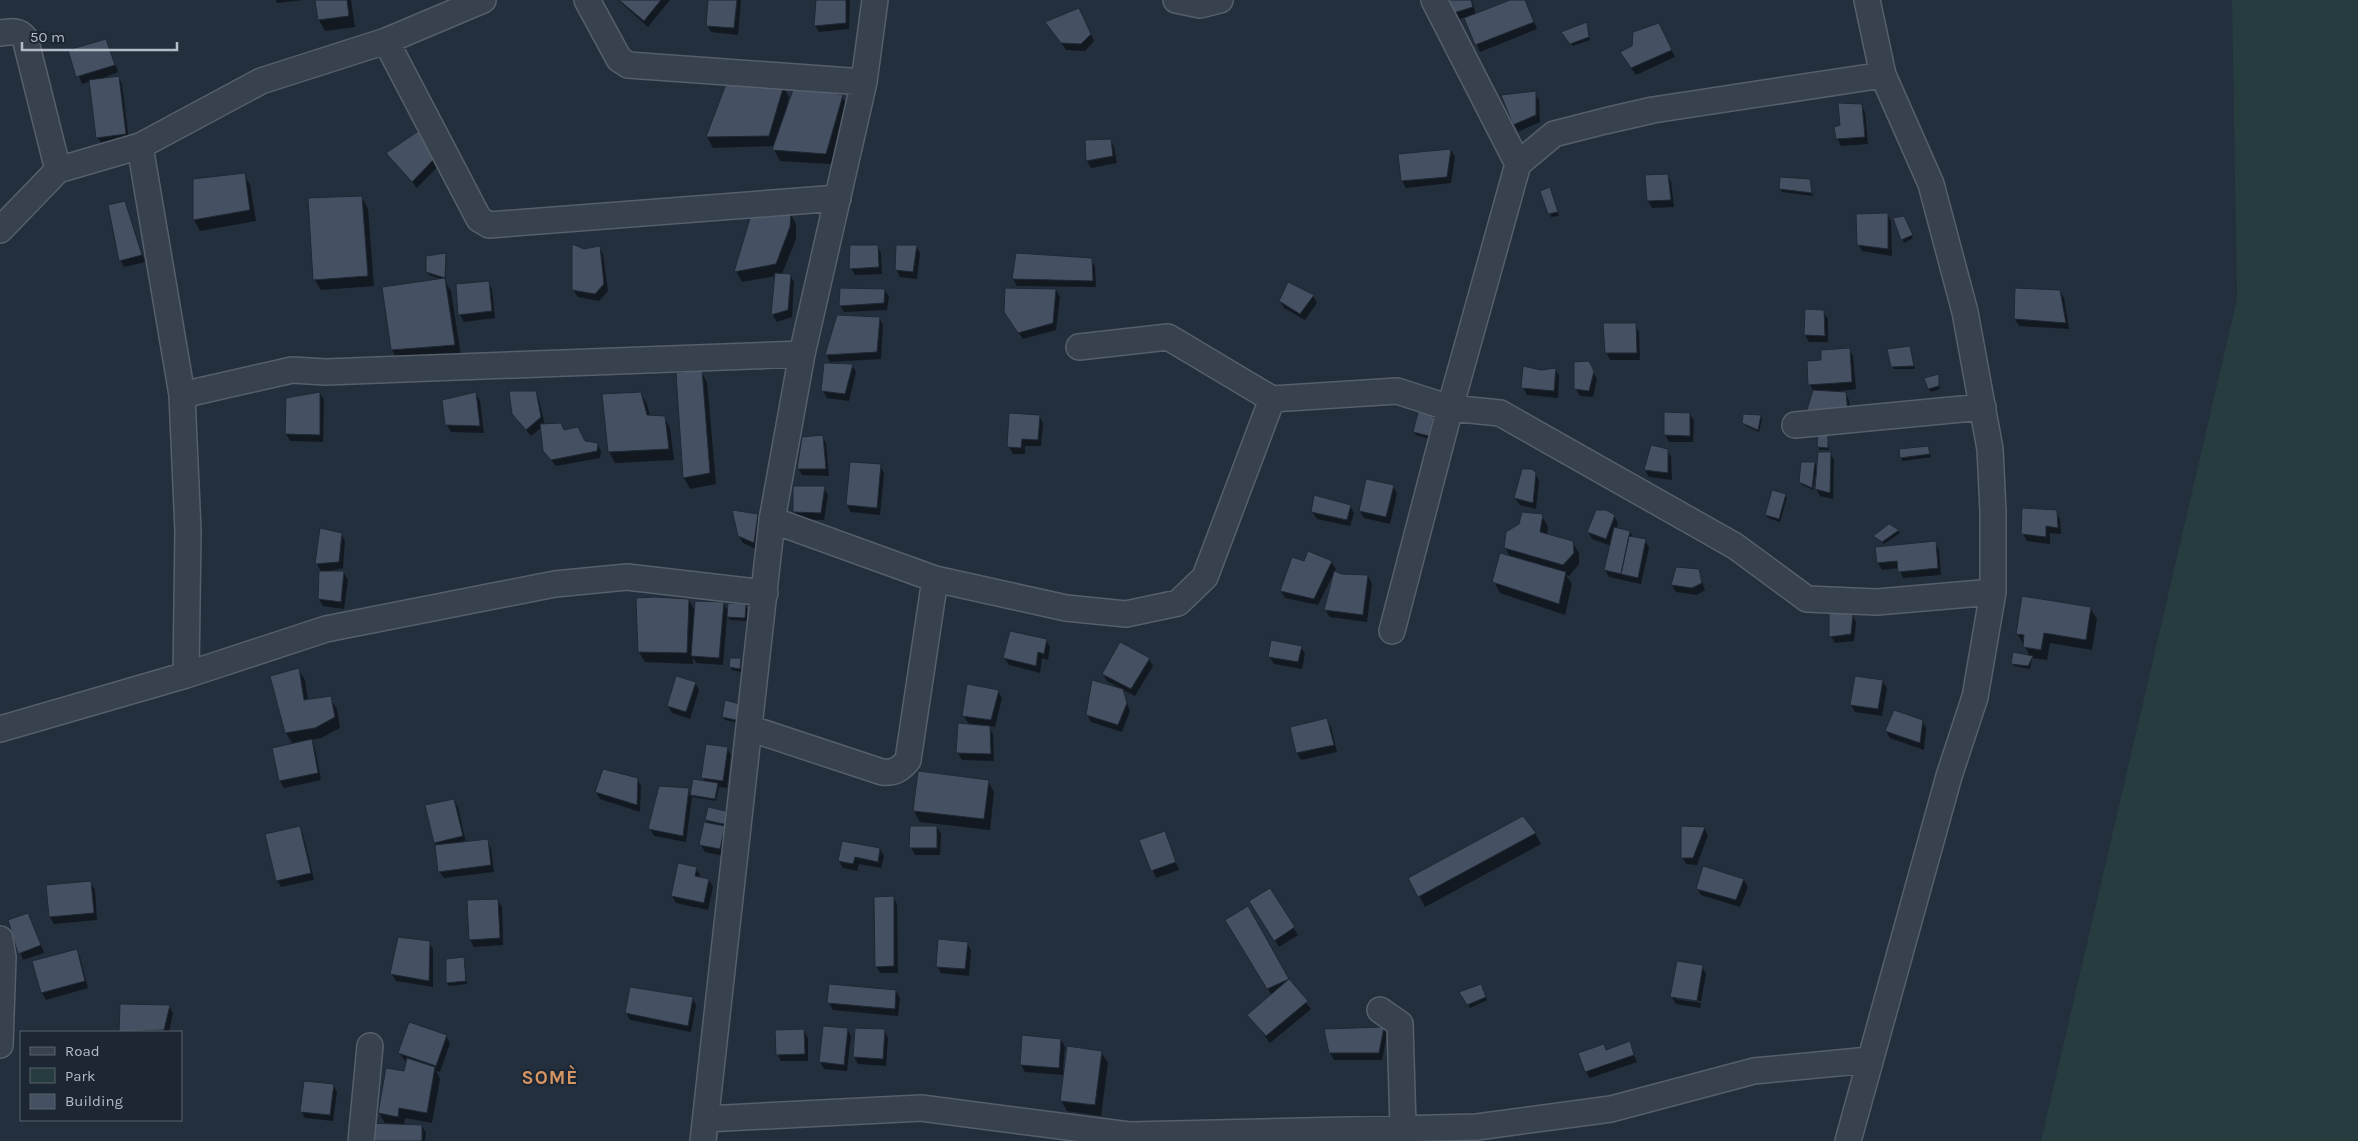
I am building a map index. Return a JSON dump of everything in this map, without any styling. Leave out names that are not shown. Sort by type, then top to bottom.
[{"type":"street","points":[[0,230],[58,170],[140,146],[261,81],[386,40],[482,0]]},
{"type":"street","points":[[587,0],[619,58],[628,65],[864,82]]},
{"type":"street","points":[[876,0],[864,82],[802,354],[772,520],[705,1130],[921,1108],[1128,1138],[1403,1128],[1477,1134],[1611,1109],[1754,1071],[1869,1060]]},
{"type":"street","points":[[1176,0],[1200,5],[1220,0]]},
{"type":"street","points":[[1434,0],[1518,164]]},
{"type":"street","points":[[1848,1141],[1949,776],[1975,697],[1993,592],[1990,458],[1983,407],[1965,312],[1931,184],[1882,75],[1868,0]]},
{"type":"street","points":[[0,33],[15,31],[25,38],[58,170]]},
{"type":"street","points":[[386,40],[479,219],[489,225],[838,198]]},
{"type":"street","points":[[1392,631],[1450,408],[1518,164],[1554,134],[1604,121],[1653,110],[1882,75]]},
{"type":"street","points":[[140,146],[182,395],[188,531],[186,675]]},
{"type":"street","points":[[1079,347],[1168,337],[1272,399],[1397,390],[1450,408],[1500,413],[1735,546],[1807,599],[1876,602],[1993,592]]},
{"type":"street","points":[[182,395],[292,370],[336,372],[802,354]]},
{"type":"street","points":[[772,520],[934,580],[1066,608],[1126,614],[1178,604],[1205,577],[1272,399]]},
{"type":"street","points":[[1795,425],[1983,407]]},
{"type":"street","points":[[0,729],[186,675],[326,629],[555,584],[627,576],[765,593]]},
{"type":"street","points":[[749,728],[882,772],[892,772],[903,767],[908,760],[934,580]]},
{"type":"street","points":[[0,1045],[1,955]]},
{"type":"street","points":[[1380,1010],[1400,1024],[1403,1128]]},
{"type":"street","points":[[361,1141],[370,1046]]},
{"type":"green space","points":[[2232,0],[2358,0],[2358,1141],[2041,1141],[2237,299]]},
{"type":"building","points":[[315,0],[347,0],[349,16],[318,20]]},
{"type":"building","points":[[619,0],[661,0],[644,21]]},
{"type":"building","points":[[708,0],[737,0],[734,28],[706,26]]},
{"type":"building","points":[[816,0],[846,0],[846,23],[814,26]]},
{"type":"building","points":[[1445,0],[1471,0],[1473,7],[1450,14]]},
{"type":"building","points":[[1510,0],[1525,0],[1534,22],[1475,45],[1464,18]]},
{"type":"building","points":[[1079,8],[1091,34],[1081,44],[1061,43],[1045,22]]},
{"type":"building","points":[[1587,22],[1589,37],[1570,44],[1561,32]]},
{"type":"building","points":[[1659,23],[1672,50],[1631,68],[1620,52],[1632,46],[1633,32]]},
{"type":"building","points":[[106,39],[115,65],[76,77],[68,50]]},
{"type":"building","points":[[119,76],[126,134],[96,138],[89,80]]},
{"type":"building","points":[[728,79],[784,85],[769,136],[706,137]]},
{"type":"building","points":[[795,84],[843,95],[826,154],[772,150]]},
{"type":"building","points":[[1536,91],[1536,115],[1513,125],[1501,95]]},
{"type":"building","points":[[1838,103],[1862,104],[1865,137],[1836,139],[1834,127],[1840,125]]},
{"type":"building","points":[[423,128],[437,156],[412,182],[386,153]]},
{"type":"building","points":[[1111,139],[1113,156],[1086,161],[1085,140]]},
{"type":"building","points":[[1451,149],[1447,177],[1401,181],[1398,154]]},
{"type":"building","points":[[245,173],[250,210],[193,220],[193,179]]},
{"type":"building","points":[[1668,174],[1671,200],[1647,201],[1645,175]]},
{"type":"building","points":[[1780,177],[1810,179],[1812,193],[1779,189]]},
{"type":"building","points":[[1550,187],[1558,212],[1548,214],[1540,191]]},
{"type":"building","points":[[362,196],[368,276],[313,280],[308,198]]},
{"type":"building","points":[[125,201],[142,255],[119,261],[108,205]]},
{"type":"building","points":[[791,212],[790,227],[776,264],[734,272],[751,215]]},
{"type":"building","points":[[1888,213],[1888,249],[1857,245],[1856,214]]},
{"type":"building","points":[[1904,216],[1913,235],[1901,240],[1893,218]]},
{"type":"building","points":[[572,244],[584,249],[600,246],[604,284],[595,294],[572,290]]},
{"type":"building","points":[[850,245],[878,245],[879,267],[849,269]]},
{"type":"building","points":[[896,245],[917,245],[913,272],[895,270]]},
{"type":"building","points":[[446,253],[445,278],[426,272],[426,256]]},
{"type":"building","points":[[1016,253],[1092,258],[1093,281],[1012,279]]},
{"type":"building","points":[[775,273],[791,274],[788,310],[771,315]]},
{"type":"building","points":[[445,278],[455,345],[391,350],[382,287]]},
{"type":"building","points":[[489,281],[492,311],[458,315],[456,284]]},
{"type":"building","points":[[1288,282],[1314,295],[1300,314],[1279,301]]},
{"type":"building","points":[[840,288],[885,289],[884,303],[839,306]]},
{"type":"building","points":[[1005,288],[1056,289],[1053,323],[1018,333],[1004,312]]},
{"type":"building","points":[[2015,288],[2060,290],[2066,323],[2014,319]]},
{"type":"building","points":[[1805,309],[1824,310],[1825,336],[1804,335]]},
{"type":"building","points":[[837,315],[880,317],[877,352],[825,355]]},
{"type":"building","points":[[1603,323],[1636,323],[1637,353],[1605,353]]},
{"type":"building","points":[[1910,346],[1914,366],[1891,367],[1887,349]]},
{"type":"building","points":[[1850,348],[1852,382],[1808,385],[1807,361],[1821,360],[1821,350]]},
{"type":"building","points":[[1589,361],[1594,371],[1589,391],[1574,389],[1574,362]]},
{"type":"building","points":[[824,363],[853,364],[845,394],[821,391]]},
{"type":"building","points":[[1523,366],[1541,370],[1556,368],[1554,391],[1521,388]]},
{"type":"building","points":[[702,369],[710,473],[683,478],[676,373]]},
{"type":"building","points":[[1939,374],[1939,386],[1928,389],[1924,378]]},
{"type":"building","points":[[1813,390],[1846,392],[1848,413],[1807,410]]},
{"type":"building","points":[[509,391],[536,391],[541,417],[526,430],[512,414]]},
{"type":"building","points":[[320,392],[320,435],[285,434],[286,398]]},
{"type":"building","points":[[476,392],[480,426],[445,425],[442,400]]},
{"type":"building","points":[[641,392],[647,415],[665,416],[669,449],[608,452],[602,394]]},
{"type":"building","points":[[1420,405],[1436,407],[1429,436],[1413,432]]},
{"type":"building","points":[[1664,412],[1690,413],[1690,436],[1664,435]]},
{"type":"building","points":[[1009,413],[1040,415],[1038,440],[1022,439],[1021,448],[1007,447]]},
{"type":"building","points":[[1743,414],[1761,415],[1758,430],[1742,423]]},
{"type":"building","points":[[561,423],[564,430],[578,427],[585,441],[598,443],[597,451],[551,460],[543,451],[540,424]]},
{"type":"building","points":[[1818,430],[1828,430],[1828,448],[1817,447]]},
{"type":"building","points":[[823,435],[826,469],[797,469],[802,437]]},
{"type":"building","points":[[1651,445],[1668,449],[1668,473],[1644,470]]},
{"type":"building","points":[[1928,446],[1930,454],[1900,458],[1899,449]]},
{"type":"building","points":[[1818,452],[1831,452],[1830,493],[1815,489]]},
{"type":"building","points":[[850,462],[881,464],[877,508],[846,505]]},
{"type":"building","points":[[1801,462],[1815,462],[1812,488],[1799,482]]},
{"type":"building","points":[[1522,469],[1532,469],[1536,473],[1533,503],[1514,498]]},
{"type":"building","points":[[1366,479],[1394,485],[1386,517],[1359,511]]},
{"type":"building","points":[[793,486],[825,486],[821,513],[793,512]]},
{"type":"building","points":[[1772,490],[1786,494],[1779,519],[1765,515]]},
{"type":"building","points":[[1314,495],[1351,505],[1347,520],[1311,512]]},
{"type":"building","points":[[2022,508],[2057,510],[2058,528],[2046,526],[2046,537],[2021,534]]},
{"type":"building","points":[[732,510],[758,514],[754,543],[738,536]]},
{"type":"building","points":[[1596,510],[1606,510],[1615,515],[1606,539],[1587,532]]},
{"type":"building","points":[[1522,512],[1543,514],[1540,532],[1573,541],[1574,553],[1563,565],[1504,548],[1506,532],[1519,524]]},
{"type":"building","points":[[1889,524],[1899,530],[1882,542],[1873,536]]},
{"type":"building","points":[[1614,527],[1630,531],[1621,574],[1604,570]]},
{"type":"building","points":[[320,528],[342,533],[339,562],[315,564]]},
{"type":"building","points":[[1629,536],[1646,539],[1638,578],[1621,574]]},
{"type":"building","points":[[1936,541],[1938,568],[1898,572],[1897,561],[1877,563],[1875,547]]},
{"type":"building","points":[[1308,551],[1332,561],[1314,599],[1280,591],[1292,557],[1304,561]]},
{"type":"building","points":[[1500,553],[1566,572],[1559,604],[1492,582]]},
{"type":"building","points":[[1676,567],[1699,569],[1702,583],[1692,588],[1671,585]]},
{"type":"building","points":[[319,571],[344,571],[341,602],[318,599]]},
{"type":"building","points":[[1334,571],[1342,574],[1368,575],[1363,615],[1324,610]]},
{"type":"building","points":[[2022,596],[2091,607],[2086,640],[2044,633],[2041,650],[2023,647],[2024,635],[2016,634]]},
{"type":"building","points":[[636,598],[689,599],[687,653],[638,652]]},
{"type":"building","points":[[695,601],[724,602],[719,658],[691,656]]},
{"type":"building","points":[[728,603],[746,604],[745,618],[727,617]]},
{"type":"building","points":[[1829,612],[1853,614],[1851,634],[1829,637]]},
{"type":"building","points":[[1010,631],[1047,639],[1044,654],[1038,652],[1036,666],[1003,658]]},
{"type":"building","points":[[1271,640],[1302,646],[1298,662],[1268,657]]},
{"type":"building","points":[[1120,642],[1150,658],[1131,689],[1102,674]]},
{"type":"building","points":[[2013,652],[2033,656],[2028,666],[2011,664]]},
{"type":"building","points":[[730,658],[741,658],[740,669],[729,667]]},
{"type":"building","points":[[299,668],[304,700],[331,696],[335,717],[315,728],[285,733],[270,676]]},
{"type":"building","points":[[676,676],[696,682],[686,712],[667,706]]},
{"type":"building","points":[[1855,676],[1883,680],[1878,709],[1850,705]]},
{"type":"building","points":[[1092,680],[1123,689],[1127,703],[1118,725],[1086,715]]},
{"type":"building","points":[[967,684],[999,690],[991,720],[962,716]]},
{"type":"building","points":[[725,700],[740,704],[736,720],[722,717]]},
{"type":"building","points":[[1894,710],[1923,720],[1920,743],[1885,731]]},
{"type":"building","points":[[1327,718],[1334,745],[1296,753],[1290,727]]},
{"type":"building","points":[[958,723],[990,726],[991,754],[956,753]]},
{"type":"building","points":[[312,739],[318,773],[279,781],[272,748]]},
{"type":"building","points":[[706,744],[728,747],[723,781],[701,778]]},
{"type":"building","points":[[603,769],[638,778],[637,805],[595,792]]},
{"type":"building","points":[[918,771],[989,780],[984,819],[913,811]]},
{"type":"building","points":[[693,779],[718,783],[715,799],[690,795]]},
{"type":"building","points":[[659,786],[689,788],[683,836],[648,829]]},
{"type":"building","points":[[454,799],[463,836],[434,843],[425,805]]},
{"type":"building","points":[[708,807],[730,812],[728,825],[705,820]]},
{"type":"building","points":[[1523,816],[1536,833],[1418,897],[1408,878]]},
{"type":"building","points":[[704,822],[725,826],[720,849],[699,845]]},
{"type":"building","points":[[300,826],[311,873],[276,881],[265,834]]},
{"type":"building","points":[[910,826],[937,826],[937,848],[909,848]]},
{"type":"building","points":[[1681,826],[1705,827],[1693,858],[1681,858]]},
{"type":"building","points":[[1165,831],[1176,862],[1151,871],[1139,840]]},
{"type":"building","points":[[488,839],[491,865],[438,872],[435,845]]},
{"type":"building","points":[[842,841],[880,848],[878,862],[855,857],[853,864],[838,861]]},
{"type":"building","points":[[678,863],[697,867],[695,876],[709,879],[704,903],[671,896]]},
{"type":"building","points":[[1703,866],[1744,879],[1736,900],[1696,889]]},
{"type":"building","points":[[91,881],[94,913],[49,917],[46,885]]},
{"type":"building","points":[[1270,888],[1295,927],[1274,941],[1249,901]]},
{"type":"building","points":[[894,896],[894,966],[875,967],[874,897]]},
{"type":"building","points":[[498,899],[500,938],[469,940],[467,900]]},
{"type":"building","points":[[1248,906],[1289,979],[1267,989],[1225,920]]},
{"type":"building","points":[[28,913],[41,945],[18,954],[8,920]]},
{"type":"building","points":[[398,937],[430,941],[429,981],[390,974]]},
{"type":"building","points":[[938,939],[968,942],[965,969],[936,967]]},
{"type":"building","points":[[77,949],[85,981],[41,993],[32,961]]},
{"type":"building","points":[[464,957],[466,981],[446,983],[446,959]]},
{"type":"building","points":[[1677,961],[1703,965],[1697,1001],[1670,997]]},
{"type":"building","points":[[1289,979],[1308,1001],[1266,1036],[1247,1015]]},
{"type":"building","points":[[829,984],[896,990],[895,1009],[827,1003]]},
{"type":"building","points":[[1481,984],[1486,997],[1467,1005],[1459,992]]},
{"type":"building","points":[[630,987],[693,997],[688,1026],[625,1013]]},
{"type":"building","points":[[120,1004],[170,1005],[164,1030],[119,1031]]},
{"type":"building","points":[[409,1022],[447,1035],[436,1066],[398,1053]]},
{"type":"building","points":[[823,1026],[848,1028],[844,1065],[819,1062]]},
{"type":"building","points":[[1384,1027],[1379,1053],[1329,1053],[1324,1029]]},
{"type":"building","points":[[855,1028],[885,1029],[883,1059],[853,1057]]},
{"type":"building","points":[[804,1029],[805,1054],[776,1055],[775,1030]]},
{"type":"building","points":[[1022,1035],[1061,1039],[1059,1068],[1020,1065]]},
{"type":"building","points":[[1630,1041],[1634,1055],[1585,1072],[1578,1053],[1604,1044],[1606,1050]]},
{"type":"building","points":[[1067,1046],[1102,1051],[1095,1105],[1060,1101]]},
{"type":"building","points":[[407,1058],[435,1067],[427,1113],[399,1108],[398,1117],[378,1113],[386,1068],[404,1071]]},
{"type":"building","points":[[304,1081],[334,1084],[330,1115],[300,1112]]},
{"type":"building","points":[[368,1123],[422,1125],[422,1141],[367,1141]]},
{"type":"district","name":"SOMÈ","points":[[550,1077]]}]
